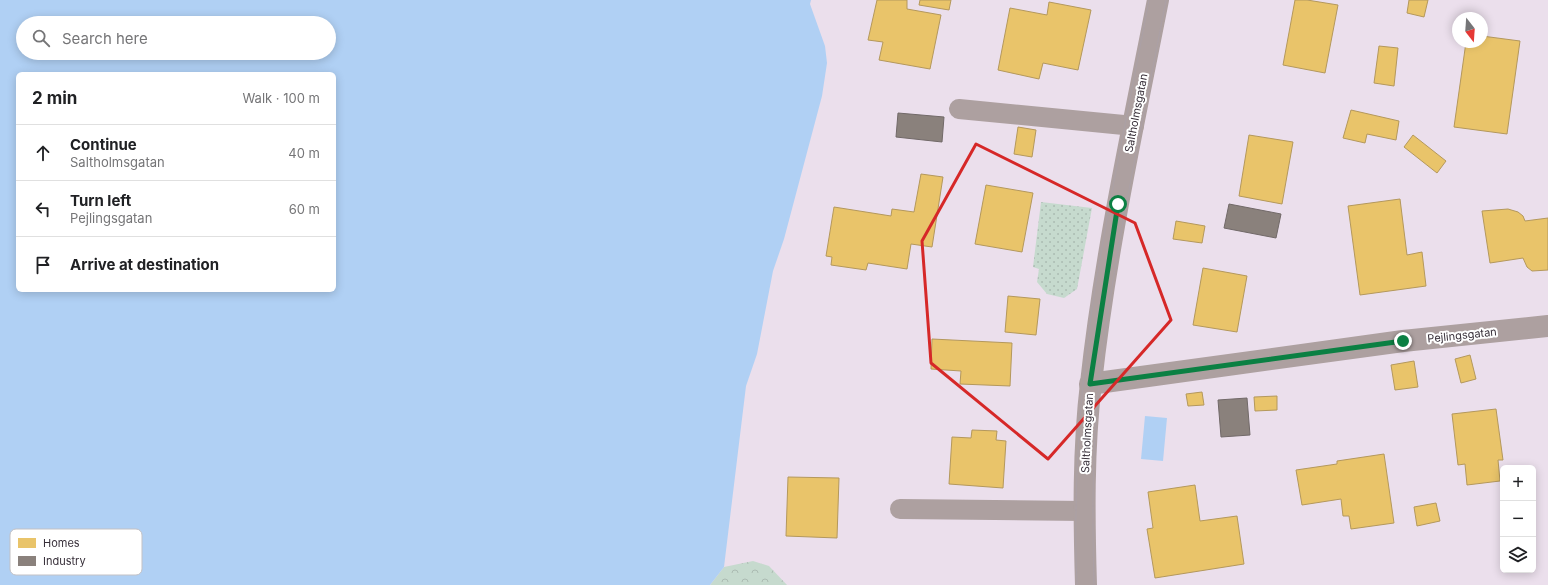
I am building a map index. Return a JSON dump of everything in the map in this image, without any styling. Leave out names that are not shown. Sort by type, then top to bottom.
[{"type":"street","name":"Saltholmsgatan","points":[[1086,585],[1084,510],[1090,384],[1107,265],[1158,0]]},
{"type":"street","name":"Pejlingsgatan","points":[[1090,384],[1403,341],[1548,326]]},
{"type":"lane","points":[[959,109],[1134,126]]},
{"type":"lane","points":[[900,509],[1084,510]]},
{"type":"highlighted area","points":[[976,144],[1135,223],[1171,320],[1048,459],[931,363],[922,241]]},
{"type":"green space","points":[[1041,202],[1092,208],[1077,289],[1064,298],[1047,294],[1037,282],[1039,269],[1033,267]]},
{"type":"green space","points":[[753,561],[769,566],[787,585],[710,585],[724,567]]},
{"type":"water","points":[[0,0],[811,0],[810,4],[825,46],[827,63],[822,96],[784,239],[773,271],[757,354],[746,386],[724,567],[710,585],[0,585]]},
{"type":"water","points":[[1145,416],[1167,418],[1163,461],[1141,459]]},
{"type":"building: Homes","points":[[877,0],[907,0],[907,9],[941,15],[930,69],[879,60],[883,42],[868,40]]},
{"type":"building: Homes","points":[[920,0],[951,0],[949,10],[919,5]]},
{"type":"building: Homes","points":[[1295,0],[1307,0],[1338,5],[1325,73],[1283,65]]},
{"type":"building: Homes","points":[[1409,0],[1428,0],[1424,17],[1407,13]]},
{"type":"building: Homes","points":[[1049,2],[1091,10],[1078,70],[1043,63],[1039,79],[998,70],[1010,8],[1047,15]]},
{"type":"building: Homes","points":[[1488,37],[1520,41],[1507,134],[1454,127],[1465,48],[1488,48]]},
{"type":"building: Homes","points":[[1379,46],[1398,48],[1394,86],[1374,83]]},
{"type":"building: Homes","points":[[1351,110],[1399,121],[1396,140],[1367,134],[1365,143],[1343,138]]},
{"type":"building: Homes","points":[[1018,127],[1036,130],[1032,157],[1014,154]]},
{"type":"building: Homes","points":[[1249,135],[1293,142],[1282,204],[1239,196]]},
{"type":"building: Homes","points":[[1413,135],[1446,161],[1437,173],[1404,147]]},
{"type":"building: Homes","points":[[921,174],[943,177],[932,247],[911,244],[907,269],[868,263],[866,270],[831,265],[832,257],[826,256],[834,207],[891,216],[892,209],[914,212]]},
{"type":"building: Homes","points":[[986,185],[1033,193],[1022,252],[975,244]]},
{"type":"building: Homes","points":[[1400,199],[1407,255],[1422,252],[1426,286],[1360,295],[1348,206]]},
{"type":"building: Homes","points":[[1508,209],[1518,212],[1523,216],[1525,221],[1548,218],[1548,270],[1532,271],[1527,267],[1523,258],[1490,263],[1482,211]]},
{"type":"building: Homes","points":[[1176,221],[1205,226],[1202,243],[1173,239]]},
{"type":"building: Homes","points":[[1203,268],[1247,276],[1237,332],[1193,325]]},
{"type":"building: Homes","points":[[1008,296],[1040,299],[1036,335],[1005,332]]},
{"type":"building: Homes","points":[[932,339],[1012,343],[1010,386],[960,384],[961,371],[931,369]]},
{"type":"building: Homes","points":[[1470,355],[1476,379],[1461,383],[1455,359]]},
{"type":"building: Homes","points":[[1414,361],[1418,387],[1395,390],[1391,365]]},
{"type":"building: Homes","points":[[1202,392],[1204,405],[1188,406],[1186,394]]},
{"type":"building: Homes","points":[[1277,396],[1277,410],[1255,411],[1254,397]]},
{"type":"building: Homes","points":[[1496,409],[1503,460],[1498,460],[1500,481],[1467,485],[1465,464],[1458,465],[1452,414]]},
{"type":"building: Homes","points":[[972,430],[997,431],[996,440],[1006,441],[1003,488],[949,484],[952,437],[971,438]]},
{"type":"building: Homes","points":[[1384,454],[1394,523],[1351,529],[1349,516],[1343,516],[1341,499],[1302,505],[1296,470],[1337,464],[1337,461]]},
{"type":"building: Homes","points":[[788,477],[839,478],[837,538],[786,536]]},
{"type":"building: Homes","points":[[1195,485],[1200,521],[1237,516],[1244,564],[1155,578],[1147,529],[1153,528],[1148,492]]},
{"type":"building: Homes","points":[[1436,503],[1440,521],[1417,526],[1414,507]]},
{"type":"building: Industry","points":[[898,113],[944,117],[942,142],[896,137]]},
{"type":"building: Industry","points":[[1229,204],[1281,214],[1276,238],[1224,228]]},
{"type":"building: Industry","points":[[1247,398],[1250,435],[1221,437],[1218,400]]},
{"type":"tram line","points":[[1077,585],[1077,473],[1085,362],[1095,288],[1149,0]]},
{"type":"tram line","points":[[1094,585],[1093,475],[1101,365],[1122,227],[1166,0]]},
{"type":"route","points":[[1118,204],[1107,265],[1090,384],[1403,341]]}]
